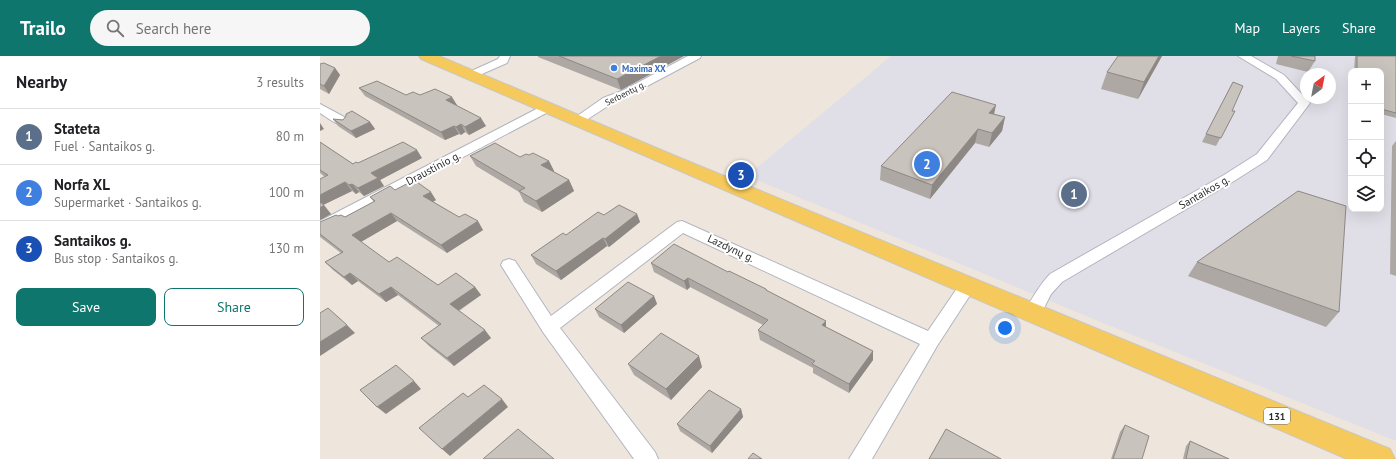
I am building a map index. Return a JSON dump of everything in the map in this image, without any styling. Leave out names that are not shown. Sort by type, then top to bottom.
[{"type":"main road","name":"131","points":[[426,56],[576,121],[1380,459]]},
{"type":"street","name":"Serbentų g.","points":[[576,121],[607,101],[628,92],[696,56]]},
{"type":"street","name":"Santaikos g.","points":[[1033,313],[1045,290],[1056,278],[1229,178],[1262,157],[1304,103],[1280,77],[1243,56]]},
{"type":"street","points":[[471,75],[504,58]]},
{"type":"street","points":[[320,108],[344,122]]},
{"type":"street","name":"Draustinio g.","points":[[320,228],[546,108]]},
{"type":"street","name":"Lazdynų g.","points":[[549,327],[682,226],[931,341]]},
{"type":"street","points":[[509,265],[549,327],[647,459]]},
{"type":"street","points":[[860,459],[931,341],[968,285]]},
{"type":"shaded area","points":[[888,56],[1396,56],[1396,441],[1108,325],[747,176],[890,57]]},
{"type":"building","points":[[559,56],[661,56],[617,79]]},
{"type":"building","points":[[1118,56],[1159,56],[1144,82],[1107,72]]},
{"type":"building","points":[[1291,56],[1315,56],[1315,61]]},
{"type":"building","points":[[1357,56],[1396,56],[1396,113],[1384,110],[1384,68],[1357,68]]},
{"type":"building","points":[[324,63],[335,68],[324,86],[320,84],[320,64]]},
{"type":"building","points":[[377,81],[406,95],[413,92],[420,95],[435,89],[452,97],[446,100],[481,118],[465,127],[461,124],[441,132],[359,88]]},
{"type":"building","points":[[1233,82],[1243,86],[1232,111],[1235,111],[1221,138],[1206,134]]},
{"type":"building","points":[[952,92],[996,105],[989,113],[1005,117],[992,133],[978,129],[932,185],[881,166]]},
{"type":"building","points":[[352,111],[370,122],[351,131],[333,119],[343,120],[346,114]]},
{"type":"building","points":[[320,142],[353,164],[403,142],[417,150],[371,173],[378,178],[358,188],[345,182],[320,195],[320,179],[328,175],[320,170]]},
{"type":"building","points":[[495,143],[520,157],[533,153],[549,161],[541,165],[569,180],[536,201],[519,191],[525,188],[470,156]]},
{"type":"building","points":[[414,180],[431,192],[423,196],[459,217],[465,214],[478,221],[441,245],[391,213],[352,235],[389,262],[397,257],[438,285],[456,273],[475,287],[450,304],[485,330],[447,358],[421,338],[441,324],[391,287],[379,294],[350,273],[344,277],[325,262],[343,252],[320,234],[320,222],[336,215],[345,217],[375,201],[370,197],[390,186],[395,190]]},
{"type":"building","points":[[1298,191],[1346,206],[1339,312],[1197,262]]},
{"type":"building","points":[[320,202],[324,205],[320,208]]},
{"type":"building","points":[[619,205],[637,214],[605,239],[603,238],[556,271],[531,255],[563,233],[566,235],[598,212],[604,215]]},
{"type":"building","points":[[674,244],[728,272],[729,271],[766,289],[826,321],[822,325],[873,351],[849,384],[812,364],[815,361],[758,330],[768,320],[688,278],[684,281],[651,263]]},
{"type":"building","points":[[628,282],[654,296],[621,325],[595,309]]},
{"type":"building","points":[[328,308],[347,325],[320,342],[320,313]]},
{"type":"building","points":[[661,333],[699,356],[666,389],[628,364]]},
{"type":"building","points":[[396,365],[414,381],[377,407],[360,390]]},
{"type":"building","points":[[484,385],[502,399],[442,449],[419,428],[463,393],[468,397]]},
{"type":"building","points":[[709,390],[741,409],[710,446],[677,424]]},
{"type":"building","points":[[1125,425],[1149,436],[1142,459],[1113,459]]},
{"type":"building","points":[[518,429],[554,459],[483,459]]},
{"type":"building","points":[[946,429],[1001,459],[929,459]]},
{"type":"building","points":[[1190,441],[1229,459],[1186,459]]},
{"type":"building","points":[[753,453],[762,459],[748,459]]},
{"type":"place","name":"Maxima XX","points":[[614,68]]},
{"type":"place","name":"Norfa XL","points":[[927,164]]},
{"type":"place","name":"Santaikos g.","points":[[741,175]]},
{"type":"place","name":"Stateta","points":[[1074,194]]}]
